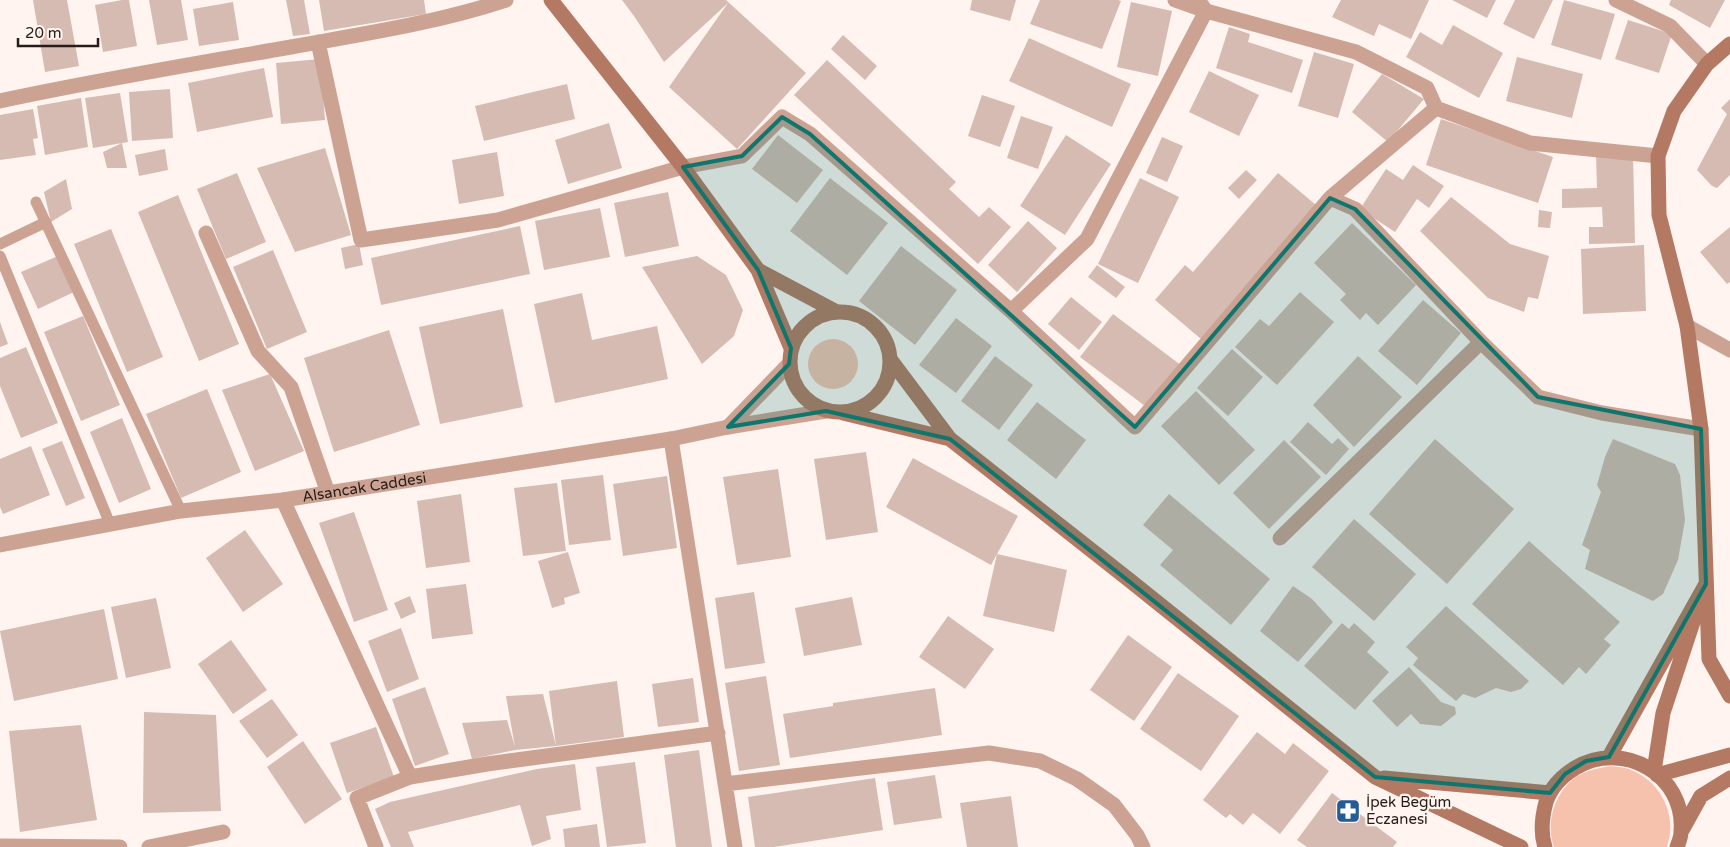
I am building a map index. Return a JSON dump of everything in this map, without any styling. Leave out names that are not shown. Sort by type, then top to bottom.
[{"type":"main road","points":[[551,0],[683,167],[758,270],[791,348]]},
{"type":"main road","points":[[1730,44],[1708,64],[1674,111],[1658,156],[1658,215],[1687,326],[1701,429],[1709,659],[1730,696]]},
{"type":"main road","points":[[758,270],[837,312]]},
{"type":"main road","points":[[842,413],[858,409],[872,401],[882,389],[888,375],[890,359],[886,343],[878,330],[867,320],[852,313],[837,312],[822,315],[808,322],[798,334],[791,348],[789,364],[792,380],[800,394],[812,404],[826,411],[842,413],[950,439]]},
{"type":"main road","points":[[890,359],[950,439],[1375,777],[1520,847]]},
{"type":"main road","points":[[1609,757],[1706,584]]},
{"type":"main road","points":[[1656,773],[1662,713],[1706,584]]},
{"type":"main road","points":[[1656,773],[1730,755]]},
{"type":"main road","points":[[1545,847],[1542,840],[1542,816],[1550,793],[1565,774],[1586,762],[1609,757],[1633,760],[1656,773],[1670,789],[1679,810],[1681,832]]},
{"type":"main road","points":[[1375,777],[1550,793]]},
{"type":"main road","points":[[1677,847],[1681,832],[1701,796],[1730,778]]},
{"type":"street","points":[[0,101],[87,82],[318,42],[470,12],[506,0]]},
{"type":"street","points":[[1175,0],[1202,5],[1356,52],[1427,88],[1436,108],[1530,143],[1658,156]]},
{"type":"street","points":[[1616,0],[1670,26],[1708,64]]},
{"type":"street","points":[[1011,311],[1087,239],[1202,5]]},
{"type":"street","points":[[318,42],[361,240],[498,220],[683,167],[742,156],[782,117],[810,134],[1011,311],[1135,427],[1330,198],[1436,108]]},
{"type":"street","points":[[1330,198],[1355,209],[1481,342],[1538,397],[1602,413],[1701,429]]},
{"type":"street","points":[[206,233],[258,350],[291,387],[328,493]]},
{"type":"street","points":[[1687,326],[1730,350]]},
{"type":"street","points":[[1280,538],[1481,342]]},
{"type":"street","points":[[728,427],[789,364]]},
{"type":"street","name":"Alsancak Caddesi","points":[[0,545],[181,511],[284,500],[671,439],[728,427],[826,411]]},
{"type":"street","points":[[671,439],[735,847]]},
{"type":"street","points":[[284,500],[410,777]]},
{"type":"street","points":[[376,847],[357,798],[410,777],[496,763],[718,733]]},
{"type":"street","points":[[725,784],[988,753],[1040,761],[1078,779],[1114,805],[1137,835],[1143,847]]},
{"type":"street","points":[[149,847],[222,832]]},
{"type":"street","points":[[0,846],[120,847]]},
{"type":"lane","points":[[36,202],[181,511]]},
{"type":"lane","points":[[0,244],[46,222]]},
{"type":"lane","points":[[0,256],[110,524]]},
{"type":"highlighted area","points":[[782,117],[810,134],[1135,427],[1330,198],[1355,209],[1538,397],[1701,429],[1706,584],[1609,757],[1586,761],[1565,774],[1550,793],[1375,777],[950,439],[826,411],[728,427],[789,364],[791,348],[758,270],[683,167],[742,156]]},
{"type":"shaded area","points":[[833,339],[843,341],[851,346],[856,354],[858,364],[856,374],[851,382],[843,387],[833,389],[823,387],[815,382],[810,374],[808,364],[810,354],[815,346],[823,341]]},
{"type":"shaded area","points":[[1611,766],[1626,768],[1640,774],[1655,786],[1661,794],[1669,812],[1670,834],[1667,847],[1554,847],[1551,828],[1552,818],[1554,808],[1563,790],[1569,782],[1581,774]]},
{"type":"building","points":[[33,0],[67,0],[79,66],[45,72]]},
{"type":"building","points":[[129,0],[137,46],[103,52],[95,5]]},
{"type":"building","points":[[149,0],[181,0],[188,40],[157,45]]},
{"type":"building","points":[[286,0],[304,0],[310,34],[293,36]]},
{"type":"building","points":[[319,0],[424,0],[426,14],[324,31]]},
{"type":"building","points":[[622,0],[726,0],[806,73],[737,149],[669,87],[728,3],[664,62]]},
{"type":"building","points":[[972,0],[1016,0],[1010,21],[970,10]]},
{"type":"building","points":[[1040,0],[1121,1],[1102,49],[1030,24]]},
{"type":"building","points":[[1341,0],[1429,0],[1411,39],[1379,24],[1374,36],[1332,17]]},
{"type":"building","points":[[1452,0],[1496,0],[1487,18]]},
{"type":"building","points":[[1515,0],[1553,0],[1534,39],[1503,24]]},
{"type":"building","points":[[1564,0],[1615,14],[1601,60],[1551,45]]},
{"type":"building","points":[[1671,0],[1725,0],[1710,28],[1669,5]]},
{"type":"building","points":[[233,2],[239,40],[199,46],[193,9]]},
{"type":"building","points":[[1131,2],[1172,11],[1158,76],[1117,67]]},
{"type":"building","points":[[1628,20],[1672,34],[1659,73],[1615,59]]},
{"type":"building","points":[[1453,25],[1503,53],[1479,98],[1406,57],[1420,32],[1442,45]]},
{"type":"building","points":[[1229,27],[1250,34],[1248,42],[1303,60],[1292,93],[1216,68]]},
{"type":"building","points":[[843,35],[877,66],[865,80],[831,49]]},
{"type":"building","points":[[1029,38],[1131,84],[1112,127],[1009,81]]},
{"type":"building","points":[[1314,52],[1354,64],[1338,118],[1298,106]]},
{"type":"building","points":[[1517,57],[1583,74],[1572,118],[1506,101]]},
{"type":"building","points":[[320,59],[325,120],[281,124],[276,63]]},
{"type":"building","points":[[827,60],[956,182],[949,189],[979,217],[989,207],[1011,227],[978,264],[794,95]]},
{"type":"building","points":[[264,68],[273,117],[197,132],[188,83]]},
{"type":"building","points":[[1209,71],[1259,95],[1239,136],[1189,112]]},
{"type":"building","points":[[1382,74],[1424,99],[1388,142],[1352,112]]},
{"type":"building","points":[[567,84],[575,119],[484,141],[475,106]]},
{"type":"building","points":[[170,89],[173,138],[132,141],[129,92]]},
{"type":"building","points":[[120,93],[128,142],[93,148],[85,98]]},
{"type":"building","points":[[982,95],[1015,106],[1000,147],[968,136]]},
{"type":"building","points":[[81,98],[88,147],[45,155],[37,106]]},
{"type":"building","points":[[1730,99],[1730,175],[1717,188],[1712,186],[1697,170],[1727,114],[1721,108]]},
{"type":"building","points":[[33,109],[38,138],[33,139],[36,155],[0,160],[0,115]]},
{"type":"building","points":[[1021,116],[1053,127],[1038,169],[1007,158]]},
{"type":"building","points":[[1441,119],[1553,157],[1538,203],[1426,165]]},
{"type":"building","points":[[609,123],[622,168],[568,184],[555,140]]},
{"type":"building","points":[[778,135],[823,170],[797,203],[752,169]]},
{"type":"building","points":[[1066,135],[1111,164],[1065,235],[1020,206]]},
{"type":"building","points":[[1162,137],[1183,146],[1167,182],[1146,173]]},
{"type":"building","points":[[122,143],[127,168],[107,168],[103,152]]},
{"type":"building","points":[[325,148],[351,235],[295,252],[257,168]]},
{"type":"building","points":[[165,149],[168,170],[139,176],[135,155]]},
{"type":"building","points":[[497,152],[504,196],[459,204],[452,160]]},
{"type":"building","points":[[1633,154],[1635,243],[1589,244],[1589,227],[1603,227],[1602,207],[1562,208],[1562,189],[1597,188],[1596,155]]},
{"type":"building","points":[[1413,165],[1444,186],[1429,208],[1417,199],[1395,232],[1360,209],[1386,169],[1403,180]]},
{"type":"building","points":[[1246,170],[1257,180],[1239,199],[1228,188]]},
{"type":"building","points":[[237,173],[266,242],[226,259],[197,189]]},
{"type":"building","points":[[1278,173],[1316,205],[1201,339],[1155,300],[1185,265],[1193,272]]},
{"type":"building","points":[[830,178],[888,223],[847,275],[790,231]]},
{"type":"building","points":[[1140,178],[1179,197],[1138,283],[1098,264]]},
{"type":"building","points":[[66,179],[72,209],[51,222],[44,192]]},
{"type":"building","points":[[668,192],[679,246],[625,257],[614,203]]},
{"type":"building","points":[[178,195],[239,344],[199,361],[138,212]]},
{"type":"building","points":[[1451,197],[1510,244],[1549,256],[1538,299],[1528,297],[1524,312],[1488,298],[1420,231]]},
{"type":"building","points":[[600,208],[610,257],[544,270],[535,221]]},
{"type":"building","points":[[1539,210],[1552,212],[1550,228],[1538,227]]},
{"type":"building","points":[[1028,221],[1057,248],[1017,292],[988,265]]},
{"type":"building","points":[[1352,223],[1416,285],[1378,325],[1366,313],[1360,320],[1340,300],[1346,294],[1314,263]]},
{"type":"building","points":[[520,226],[530,274],[381,305],[371,258]]},
{"type":"building","points":[[1730,227],[1730,282],[1727,284],[1700,252]]},
{"type":"building","points":[[111,229],[163,357],[127,372],[74,244]]},
{"type":"building","points":[[359,244],[363,265],[345,269],[341,248]]},
{"type":"building","points":[[1644,245],[1646,311],[1583,314],[1581,249]]},
{"type":"building","points":[[901,246],[957,290],[915,345],[859,301]]},
{"type":"building","points":[[273,250],[307,332],[267,349],[233,267]]},
{"type":"building","points":[[58,256],[74,292],[38,309],[21,272]]},
{"type":"building","points":[[697,256],[726,275],[743,310],[734,336],[702,364],[642,267]]},
{"type":"building","points":[[1097,265],[1125,287],[1116,298],[1088,277]]},
{"type":"building","points":[[1300,292],[1334,322],[1277,385],[1235,347],[1260,319],[1269,326]]},
{"type":"building","points":[[582,293],[592,340],[657,326],[668,379],[555,403],[534,304]]},
{"type":"building","points":[[1071,297],[1102,322],[1079,350],[1048,324]]},
{"type":"building","points":[[1423,300],[1461,333],[1417,385],[1378,351]]},
{"type":"building","points":[[503,309],[523,407],[440,424],[419,327]]},
{"type":"building","points":[[1113,314],[1182,366],[1149,409],[1080,357]]},
{"type":"building","points":[[83,316],[120,405],[81,421],[44,332]]},
{"type":"building","points":[[956,318],[992,346],[956,393],[919,365]]},
{"type":"building","points":[[0,322],[8,344],[0,347]]},
{"type":"building","points":[[389,330],[420,425],[334,452],[304,358]]},
{"type":"building","points":[[26,347],[58,423],[21,438],[0,386],[0,358]]},
{"type":"building","points":[[1232,349],[1263,377],[1228,416],[1197,388]]},
{"type":"building","points":[[995,356],[1033,385],[999,430],[961,401]]},
{"type":"building","points":[[1358,356],[1402,397],[1354,447],[1313,405]]},
{"type":"building","points":[[270,374],[304,451],[255,471],[222,390]]},
{"type":"building","points":[[207,389],[241,472],[181,498],[146,414]]},
{"type":"building","points":[[1196,391],[1255,450],[1219,485],[1161,426]]},
{"type":"building","points":[[1037,402],[1086,440],[1056,479],[1007,440]]},
{"type":"building","points":[[122,418],[151,489],[119,503],[90,432]]},
{"type":"building","points":[[1308,422],[1332,444],[1338,438],[1349,449],[1326,475],[1290,442]]},
{"type":"building","points":[[1435,439],[1514,509],[1447,584],[1369,514]]},
{"type":"building","points":[[1613,439],[1675,464],[1680,475],[1685,520],[1678,560],[1663,594],[1653,601],[1585,569],[1590,550],[1582,545],[1601,492],[1597,485],[1605,457]]},
{"type":"building","points":[[1284,440],[1321,477],[1269,529],[1233,493]]},
{"type":"building","points":[[62,441],[85,498],[66,506],[42,449]]},
{"type":"building","points":[[31,446],[50,495],[3,514],[0,507],[0,459]]},
{"type":"building","points":[[866,452],[878,532],[826,540],[814,459]]},
{"type":"building","points":[[913,458],[1018,516],[991,565],[886,507]]},
{"type":"building","points":[[778,469],[791,557],[737,565],[723,477]]},
{"type":"building","points":[[603,475],[611,540],[569,545],[561,480]]},
{"type":"building","points":[[667,476],[677,548],[623,556],[613,484]]},
{"type":"building","points":[[557,483],[566,551],[523,556],[514,488]]},
{"type":"building","points":[[461,494],[470,562],[426,568],[417,501]]},
{"type":"building","points":[[1169,494],[1270,579],[1231,625],[1160,565],[1173,550],[1143,525]]},
{"type":"building","points":[[354,512],[388,610],[354,622],[319,523]]},
{"type":"building","points":[[1354,519],[1416,574],[1374,621],[1312,567]]},
{"type":"building","points":[[245,530],[283,584],[243,612],[206,558]]},
{"type":"building","points":[[1529,541],[1620,622],[1604,639],[1611,645],[1586,674],[1579,667],[1563,685],[1472,604]]},
{"type":"building","points":[[568,552],[580,593],[564,598],[565,604],[552,608],[538,561]]},
{"type":"building","points":[[997,554],[1067,570],[1054,632],[983,616]]},
{"type":"building","points":[[466,584],[473,634],[432,639],[426,589]]},
{"type":"building","points":[[1293,586],[1312,599],[1333,622],[1298,662],[1260,631]]},
{"type":"building","points":[[754,592],[765,663],[725,669],[715,598]]},
{"type":"building","points":[[410,596],[416,612],[401,619],[394,603]]},
{"type":"building","points":[[852,597],[862,645],[804,656],[795,608]]},
{"type":"building","points":[[156,598],[171,668],[126,678],[111,607]]},
{"type":"building","points":[[1446,606],[1529,681],[1521,689],[1511,692],[1496,688],[1475,698],[1463,694],[1456,701],[1413,665],[1418,658],[1406,647]]},
{"type":"building","points":[[104,609],[118,679],[14,701],[0,631]]},
{"type":"building","points":[[948,616],[994,649],[965,689],[919,657]]},
{"type":"building","points":[[1342,623],[1349,629],[1354,623],[1375,642],[1367,652],[1389,672],[1355,710],[1304,666]]},
{"type":"building","points":[[401,628],[419,679],[387,692],[368,641]]},
{"type":"building","points":[[1128,635],[1172,667],[1134,721],[1090,690]]},
{"type":"building","points":[[231,640],[267,690],[233,714],[198,664]]},
{"type":"building","points":[[1409,667],[1441,702],[1455,707],[1456,714],[1441,726],[1420,724],[1411,714],[1397,727],[1372,701]]},
{"type":"building","points":[[1178,673],[1239,716],[1201,771],[1140,729]]},
{"type":"building","points":[[766,676],[780,765],[739,771],[725,683]]},
{"type":"building","points":[[693,678],[699,722],[658,727],[652,684]]},
{"type":"building","points":[[617,681],[624,737],[556,746],[549,691]]},
{"type":"building","points":[[425,687],[449,754],[415,766],[392,699]]},
{"type":"building","points":[[935,688],[942,735],[790,758],[783,714],[833,706],[833,703]]},
{"type":"building","points":[[543,694],[556,746],[515,750],[472,759],[462,723],[507,720],[515,747],[506,696]]},
{"type":"building","points":[[272,699],[298,735],[267,758],[239,721]]},
{"type":"building","points":[[144,712],[216,715],[221,811],[143,813]]},
{"type":"building","points":[[81,725],[97,820],[20,832],[9,731]]},
{"type":"building","points":[[376,727],[394,777],[347,793],[330,743]]},
{"type":"building","points":[[1257,732],[1285,754],[1293,743],[1329,771],[1280,834],[1253,813],[1243,825],[1230,814],[1226,818],[1203,800]]},
{"type":"building","points":[[303,741],[342,799],[305,824],[267,767]]},
{"type":"building","points":[[699,750],[712,847],[676,847],[664,755]]},
{"type":"building","points":[[635,762],[646,843],[607,847],[596,767]]},
{"type":"building","points":[[575,764],[581,810],[546,816],[551,839],[532,846],[520,805],[408,832],[414,847],[391,847],[375,809],[390,802],[537,769]]},
{"type":"building","points":[[935,775],[942,818],[894,825],[887,782]]},
{"type":"building","points":[[875,778],[883,830],[774,847],[755,847],[748,797]]},
{"type":"building","points":[[1332,793],[1397,842],[1393,847],[1307,847],[1297,840]]},
{"type":"building","points":[[1011,796],[1018,847],[967,847],[960,803]]},
{"type":"building","points":[[597,824],[600,847],[565,847],[563,829]]},
{"type":"place","name":"İpek Begüm Eczanesi","points":[[1348,811]]}]
